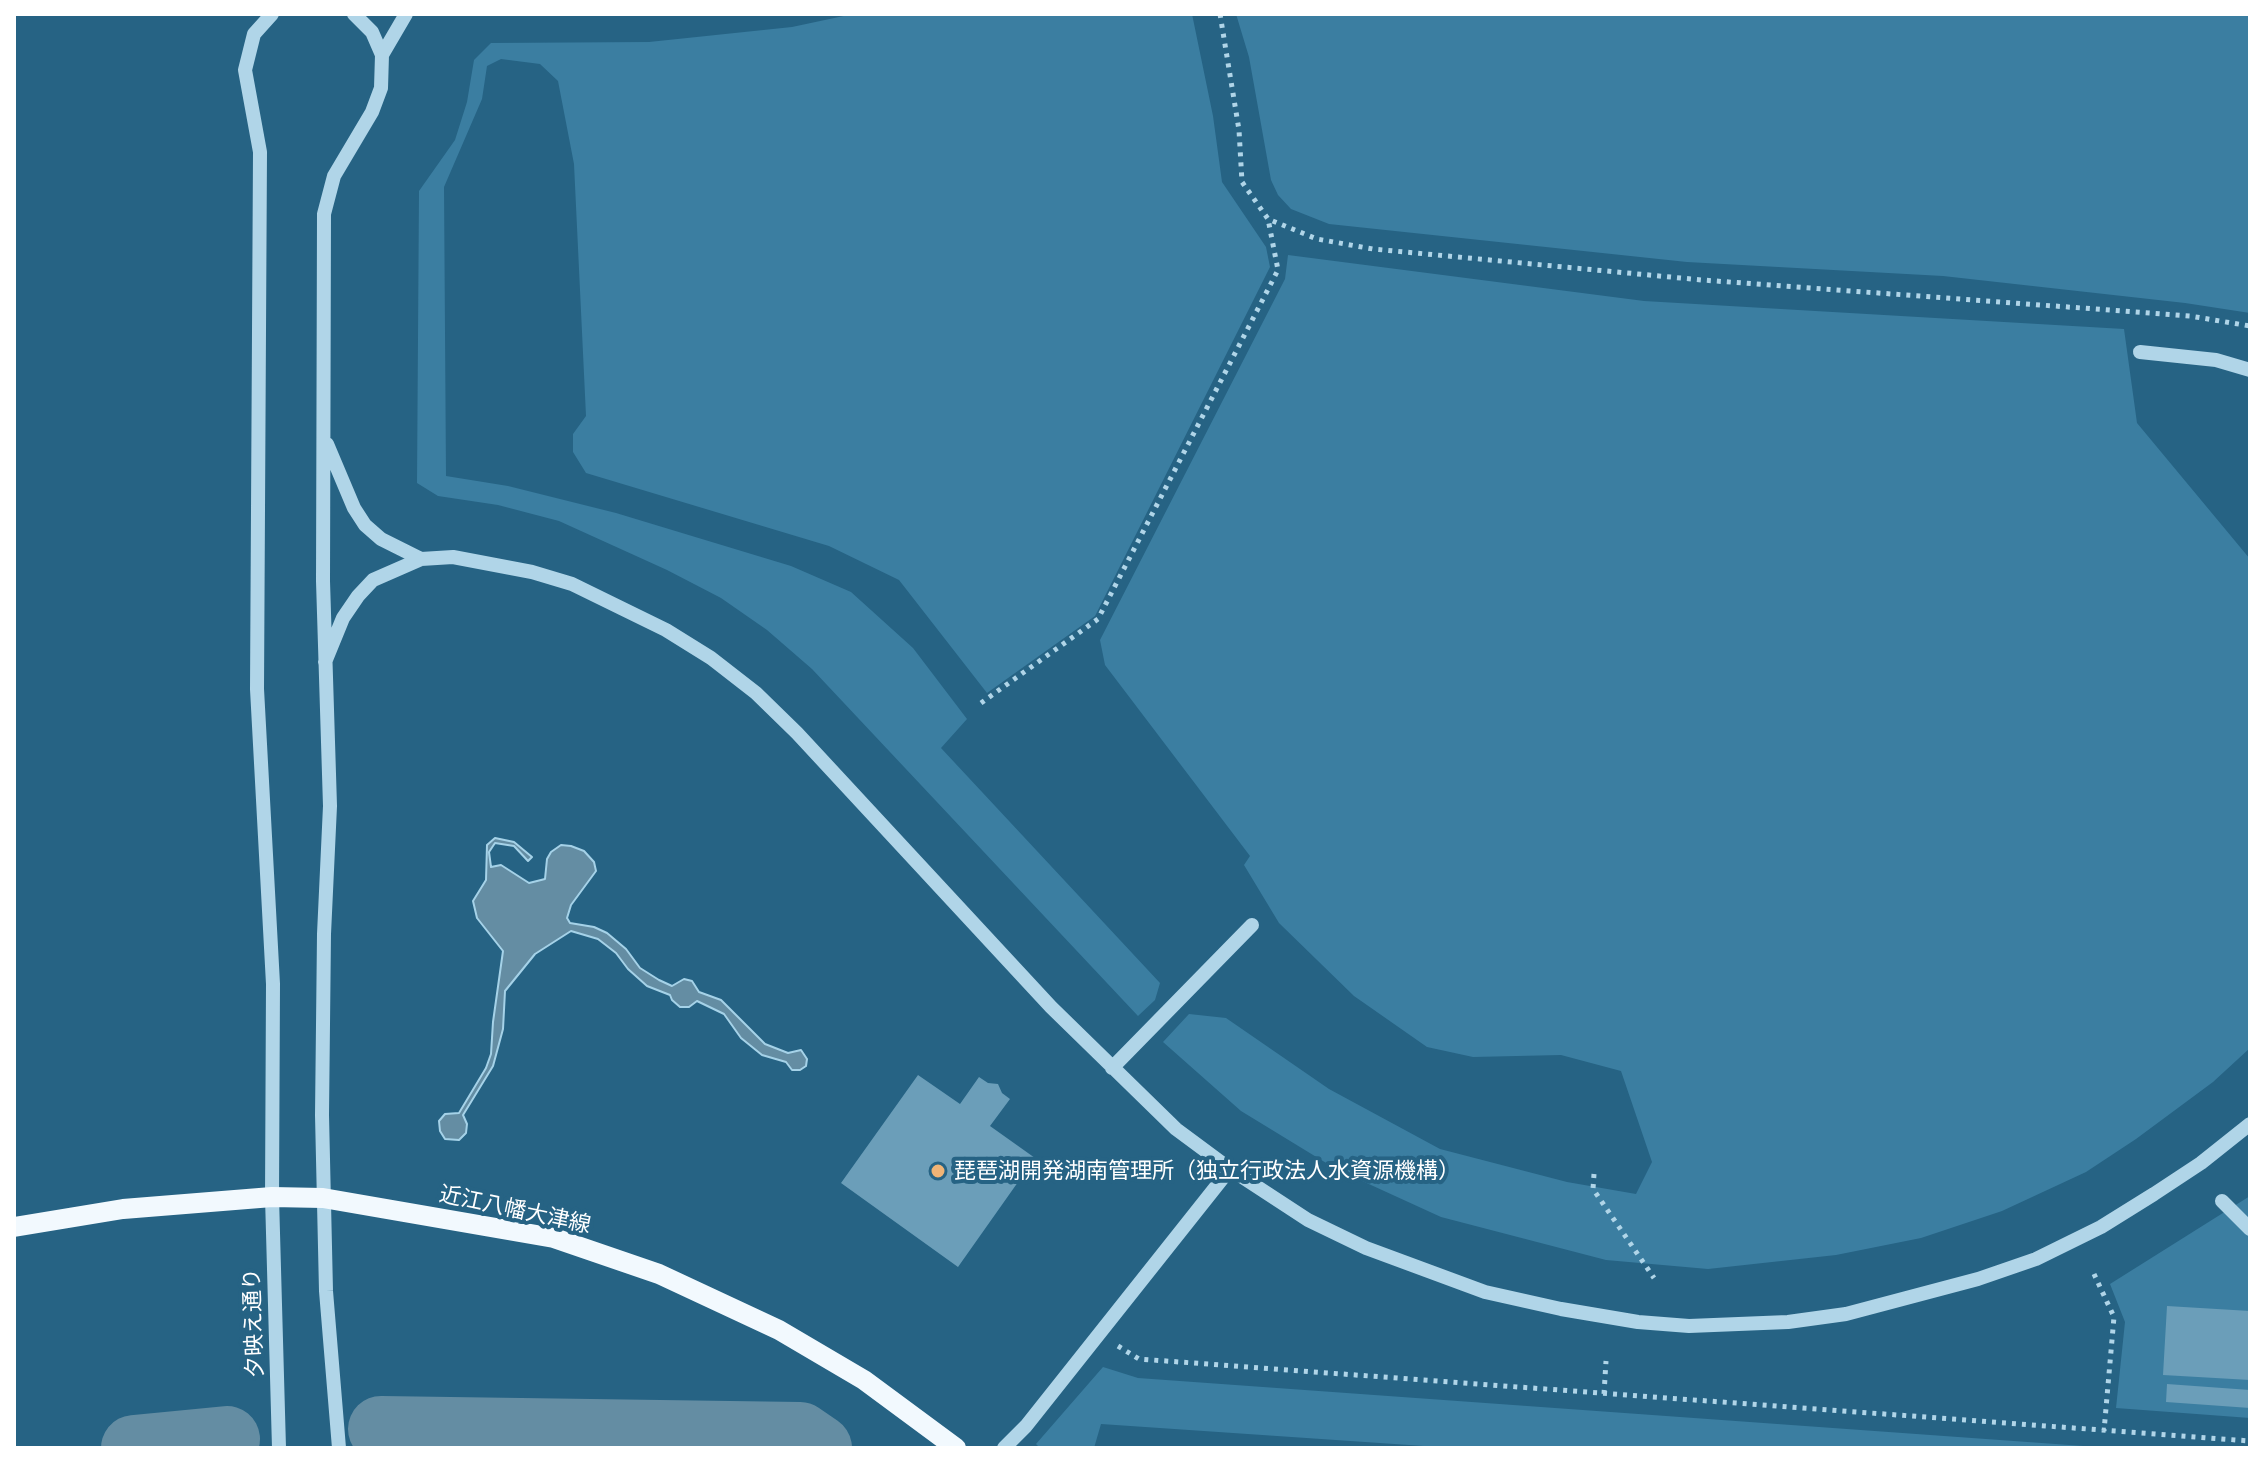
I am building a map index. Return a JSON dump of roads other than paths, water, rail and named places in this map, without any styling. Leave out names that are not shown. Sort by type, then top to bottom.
[{"type":"main road","name":"近江八幡大津線","points":[[14,1227],[123,1209],[272,1197],[323,1198],[554,1238],[659,1274],[779,1330],[864,1380],[956,1448]]},
{"type":"street","name":"夕映え通り","points":[[272,14],[254,34],[245,70],[260,168],[257,689],[273,984],[272,1197],[279,1448]]},
{"type":"street","points":[[339,1448],[326,1291],[323,1198],[324,934],[330,806],[325,662],[324,214],[334,176],[372,112],[381,88],[382,55],[372,32],[354,14]]},
{"type":"street","points":[[382,55],[406,14]]},
{"type":"street","points":[[2140,352],[2216,360],[2250,370]]},
{"type":"street","points":[[324,437],[354,508],[365,525],[381,539],[421,559]]},
{"type":"street","points":[[325,662],[343,618],[358,596],[373,580],[421,559],[453,557],[532,572],[572,584],[666,630],[711,658],[756,693],[797,733],[1051,1007],[1176,1129],[1308,1220],[1366,1248],[1485,1292],[1638,1322],[1689,1326],[1788,1322],[1846,1314],[1978,1279],[2036,1259],[2101,1227],[2154,1194],[2201,1163],[2250,1124]]},
{"type":"street","points":[[1112,1068],[1252,925]]},
{"type":"street","points":[[1004,1448],[1026,1426],[1230,1169]]},
{"type":"street","points":[[2222,1201],[2250,1229]]},
{"type":"waterway","points":[[381,1429],[800,1435],[819,1448]]},
{"type":"waterway","points":[[134,1448],[227,1439]]},
{"type":"place","name":"琵琶湖開発湖南管理所（独立行政法人水資源機構）","points":[[938,1171]]}]
